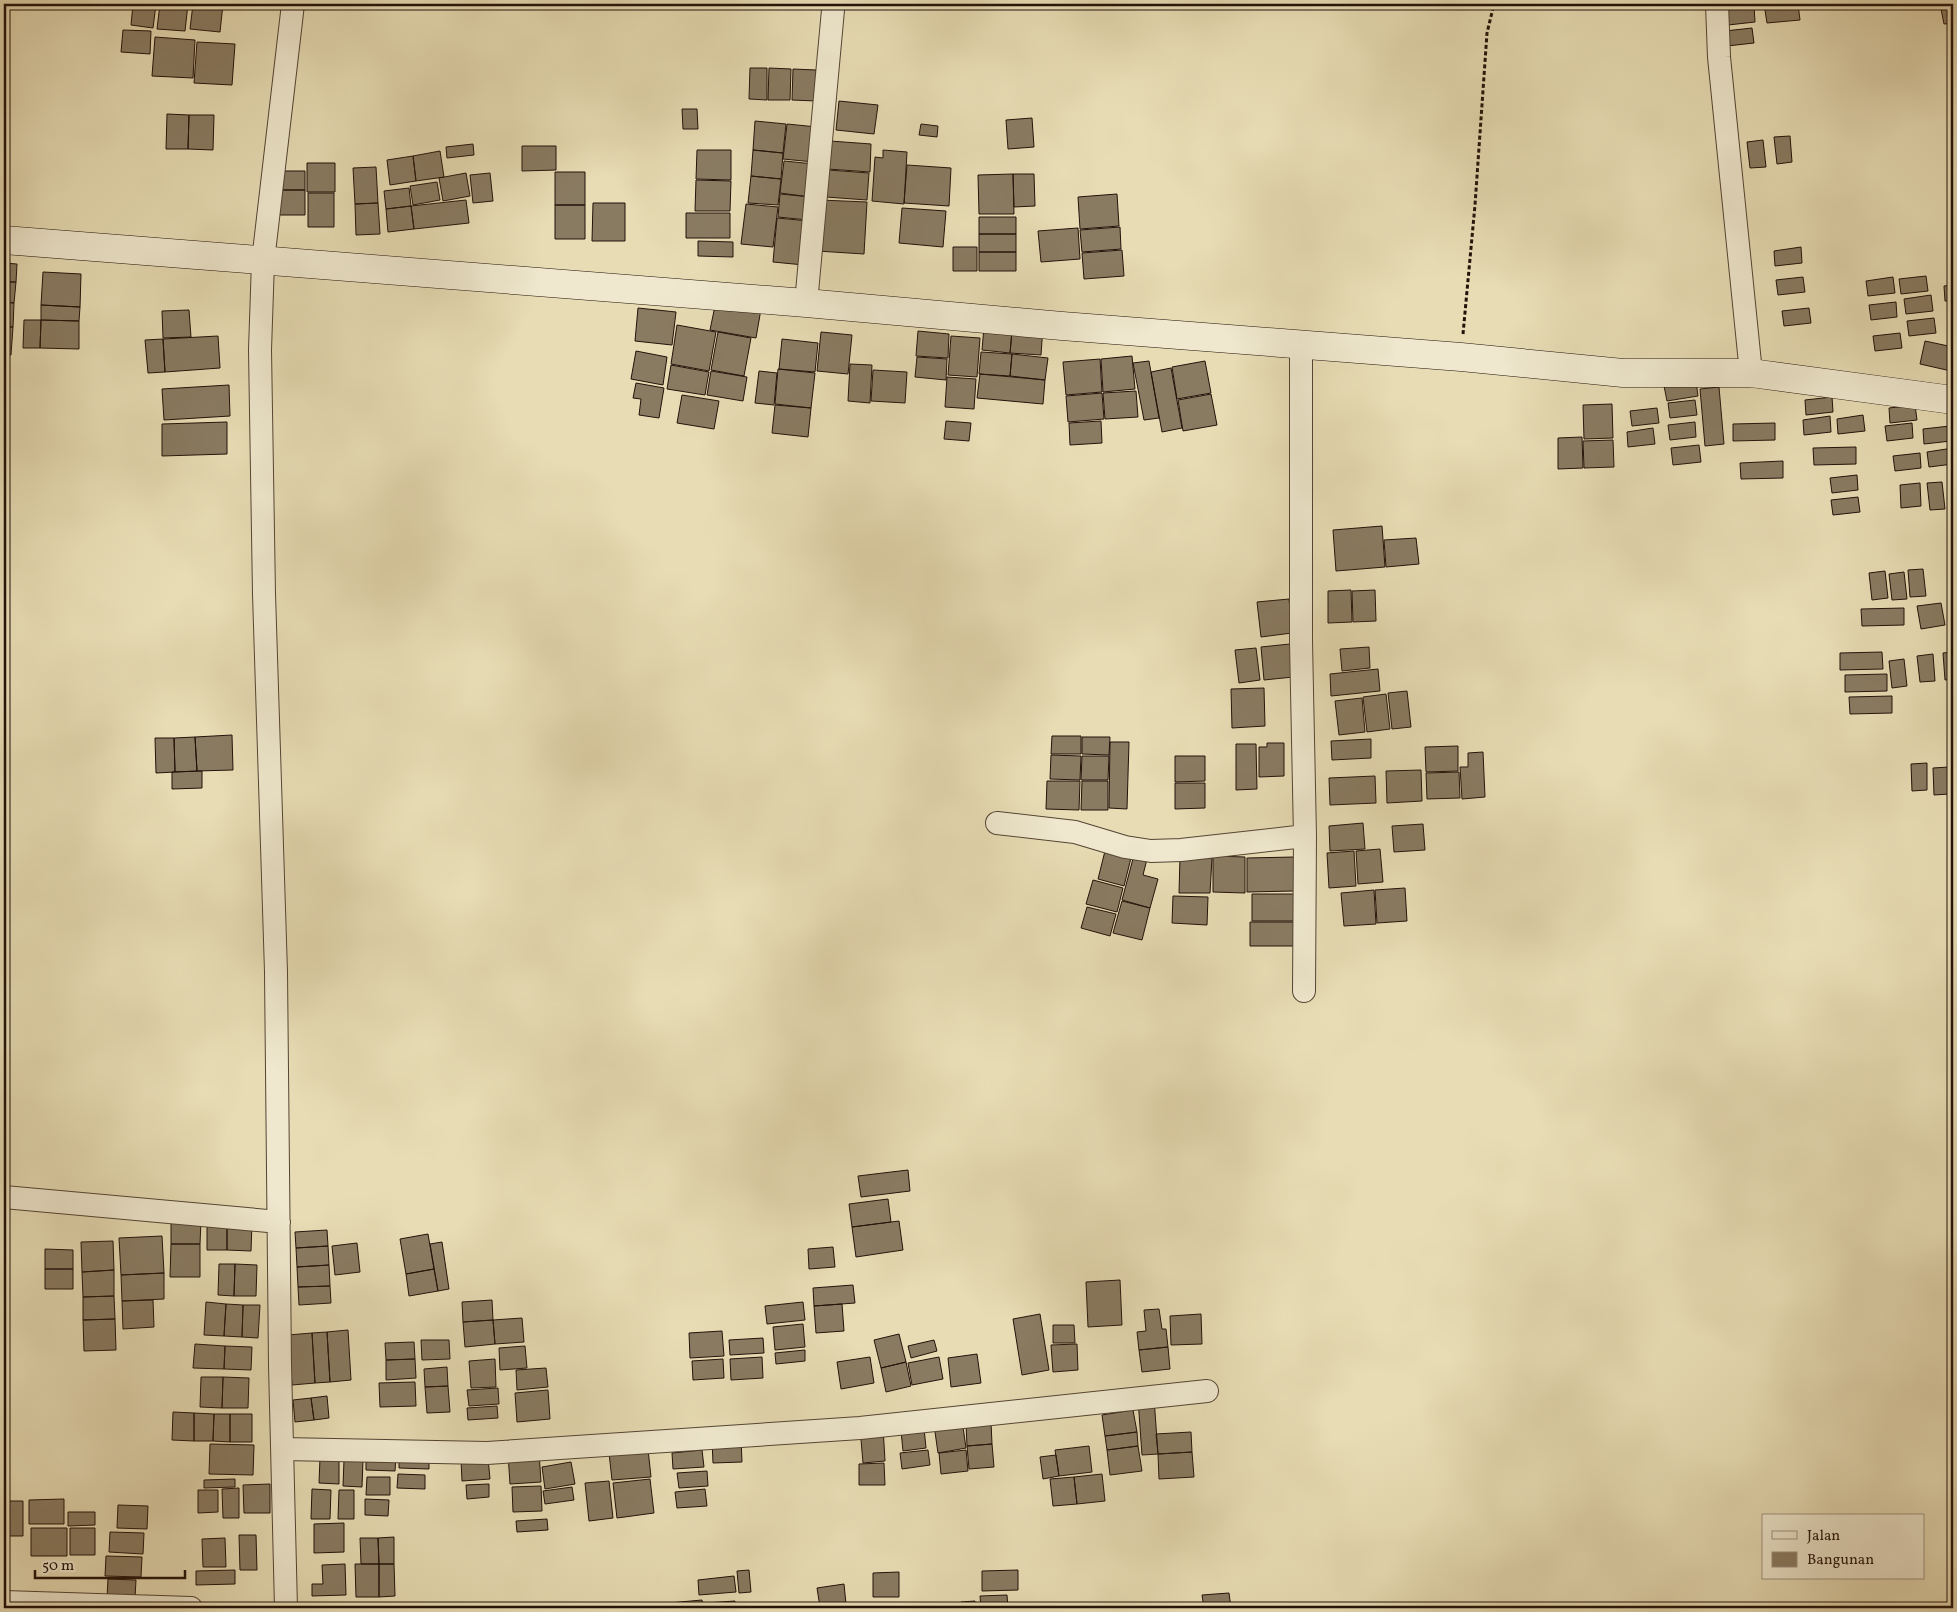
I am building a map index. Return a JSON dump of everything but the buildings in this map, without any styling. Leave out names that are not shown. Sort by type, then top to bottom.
[{"type":"main road","points":[[4,240],[806,303],[1461,357],[1623,373],[1751,373],[1953,400]]},
{"type":"street","points":[[286,1608],[276,972],[263,565],[260,350],[263,261],[292,4]]},
{"type":"street","points":[[1718,4],[1720,67],[1751,373]]},
{"type":"street","points":[[806,303],[833,10]]},
{"type":"street","points":[[1300,344],[1301,642],[1305,836],[1304,991]]},
{"type":"street","points":[[997,823],[1075,832],[1125,847],[1150,851],[1182,850],[1305,836]]},
{"type":"street","points":[[4,1197],[279,1222]]},
{"type":"street","points":[[283,1449],[487,1453],[860,1428],[1207,1391]]},
{"type":"street","points":[[4,1602],[191,1608]]},
{"type":"path","points":[[1461,357],[1475,204],[1487,34],[1494,4]]}]
